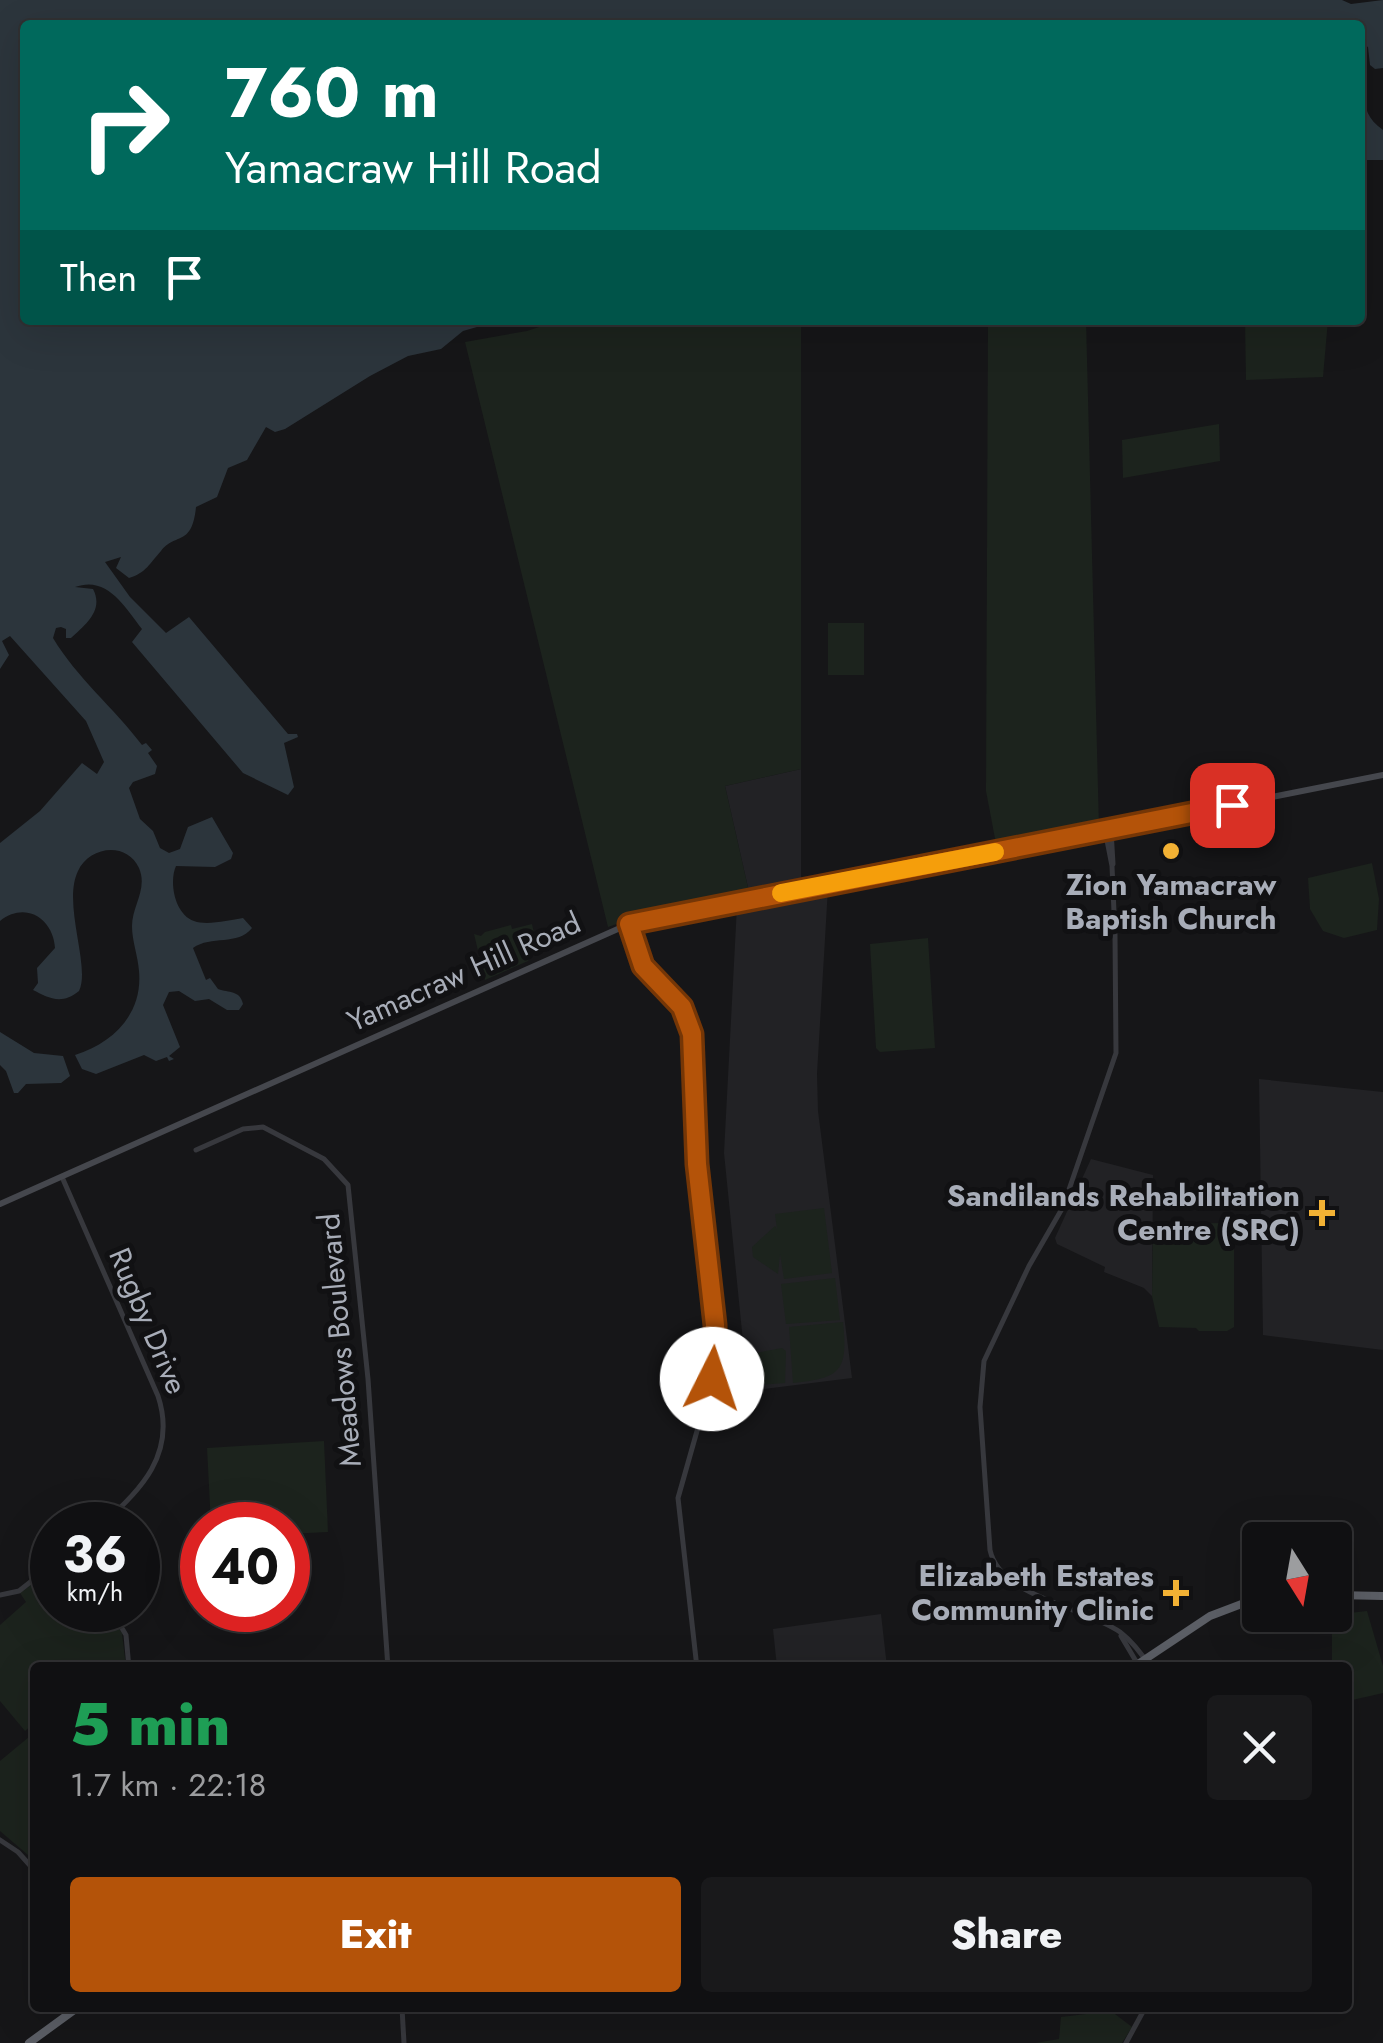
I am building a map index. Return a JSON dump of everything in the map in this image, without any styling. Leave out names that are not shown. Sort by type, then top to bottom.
[{"type":"highway","points":[[1352,1595],[1383,1596]]},
{"type":"highway","points":[[1141,1662],[1210,1616],[1242,1603]]},
{"type":"highway","points":[[29,2043],[72,2012]]},
{"type":"main road","name":"Yamacraw Hill Road","points":[[0,1204],[632,923],[1383,776]]},
{"type":"street","points":[[1108,830],[1115,1060],[1063,1208],[1000,1324],[984,1360],[980,1390],[990,1550],[996,1567],[1025,1589],[1118,1631],[1137,1662]]},
{"type":"street","points":[[632,923],[639,958],[682,1007],[692,1034],[697,1164],[716,1364],[678,1498],[696,1662]]},
{"type":"street","name":"Meadows Boulevard","points":[[196,1150],[247,1128],[263,1127],[324,1159],[348,1185],[368,1379],[388,1662]]},
{"type":"street","name":"Rugby Drive","points":[[62,1176],[158,1396],[163,1418],[161,1450],[150,1476],[128,1502]]},
{"type":"street","points":[[0,1594],[19,1591],[30,1582]]},
{"type":"street","points":[[124,1632],[128,1662]]},
{"type":"street","points":[[0,1840],[30,1867]]},
{"type":"street","points":[[402,2012],[404,2043]]},
{"type":"street","points":[[1126,2043],[1144,2012]]},
{"type":"shaded area","points":[[0,0],[1342,0],[1351,4],[1383,0],[1383,68],[1375,69],[1370,65],[1365,46],[1365,20],[20,20],[20,325],[484,325],[463,331],[441,349],[408,356],[285,429],[275,432],[266,427],[247,460],[228,468],[217,497],[196,507],[187,533],[167,545],[144,570],[129,578],[116,568],[121,557],[105,562],[130,597],[166,633],[189,617],[288,734],[297,734],[298,737],[284,743],[294,787],[288,795],[243,773],[132,642],[142,629],[106,589],[86,584],[75,587],[93,589],[95,610],[71,638],[66,638],[66,629],[56,628],[53,638],[73,666],[142,745],[146,743],[152,750],[148,753],[157,766],[155,774],[133,782],[129,788],[140,819],[153,831],[160,848],[169,853],[180,849],[188,827],[212,817],[233,853],[231,859],[215,867],[176,866],[174,872],[173,888],[187,917],[212,923],[243,918],[252,928],[239,937],[193,948],[206,980],[210,978],[218,989],[239,996],[243,1004],[239,1010],[227,1010],[209,999],[195,1001],[179,991],[169,992],[163,1005],[180,1047],[169,1056],[174,1059],[156,1061],[144,1055],[96,1074],[82,1069],[75,1055],[113,1034],[123,1025],[136,1001],[139,971],[132,926],[142,883],[133,859],[117,850],[108,850],[90,856],[78,871],[73,900],[82,980],[79,991],[72,996],[54,999],[33,990],[38,983],[37,968],[55,948],[43,921],[19,913],[0,921],[0,843],[40,811],[82,763],[97,774],[104,762],[86,721],[10,636],[2,641],[9,655],[0,669]]},
{"type":"shaded area","points":[[1365,105],[1383,130],[1383,160],[1365,160]]},
{"type":"shaded area","points":[[545,325],[801,325],[801,769],[725,786],[749,892],[608,927],[465,342]]},
{"type":"shaded area","points":[[988,325],[1086,325],[1099,828],[997,849],[986,791]]},
{"type":"shaded area","points":[[1245,325],[1328,325],[1323,377],[1246,380]]},
{"type":"shaded area","points":[[1219,424],[1220,461],[1123,478],[1122,440]]},
{"type":"shaded area","points":[[828,623],[864,623],[864,675],[828,675]]},
{"type":"shaded area","points":[[801,769],[801,881],[749,892],[725,786]]},
{"type":"shaded area","points":[[1372,863],[1379,899],[1377,930],[1344,938],[1323,931],[1310,909],[1308,878]]},
{"type":"shaded area","points":[[828,888],[818,1111],[852,1378],[748,1391],[724,1153],[737,906]]},
{"type":"shaded area","points":[[532,924],[534,952],[528,961],[485,980],[474,934],[481,936],[511,925],[512,929]]},
{"type":"shaded area","points":[[928,938],[935,1048],[880,1052],[876,1048],[870,944]]},
{"type":"shaded area","points":[[0,1032],[34,1053],[63,1056],[70,1076],[61,1083],[26,1084],[14,1093],[0,1065]]},
{"type":"shaded area","name":"Sandilands Rehabilitation Centre (SRC)","points":[[1259,1079],[1383,1092],[1383,1350],[1263,1335]]},
{"type":"shaded area","points":[[1091,1159],[1153,1175],[1152,1296],[1144,1288],[1104,1272],[1105,1267],[1057,1244],[1055,1238]]},
{"type":"shaded area","points":[[824,1208],[832,1273],[784,1279],[780,1254],[778,1274],[753,1257],[752,1247],[775,1226],[777,1229],[775,1214]]},
{"type":"shaded area","points":[[1226,1223],[1234,1231],[1234,1327],[1227,1331],[1199,1331],[1159,1327],[1152,1296],[1153,1224]]},
{"type":"shaded area","points":[[835,1278],[840,1320],[786,1324],[781,1284]]},
{"type":"shaded area","points":[[843,1322],[844,1351],[838,1369],[822,1378],[793,1383],[789,1327]]},
{"type":"shaded area","points":[[782,1348],[786,1351],[785,1383],[760,1385],[750,1374],[751,1354]]},
{"type":"shaded area","points":[[324,1441],[328,1532],[310,1533],[310,1502],[210,1502],[207,1448]]},
{"type":"shaded area","points":[[30,1586],[30,1632],[121,1632],[125,1662],[30,1662],[30,1726],[25,1731],[0,1701],[0,1625],[26,1602],[20,1593]]},
{"type":"shaded area","points":[[1367,1611],[1383,1666],[1383,1693],[1352,1700],[1352,1662],[1332,1662],[1332,1632],[1352,1632],[1352,1613]]},
{"type":"shaded area","points":[[881,1614],[886,1662],[776,1662],[773,1629]]},
{"type":"shaded area","points":[[30,1738],[28,1855],[0,1831],[0,1761]]},
{"type":"shaded area","points":[[1112,2012],[1132,2027],[1122,2043],[1035,2043],[1059,2039],[1061,2017]]},
{"type":"slow traffic","points":[[781,893],[995,852]]},
{"type":"place","name":"Zion Yamacraw Baptish Church","points":[[1171,851]]},
{"type":"place","name":"Sandilands Rehabilitation Centre (SRC)","points":[[1322,1213]]},
{"type":"place","name":"Elizabeth Estates Community Clinic","points":[[1176,1593]]},
{"type":"route","points":[[712,1379],[716,1364],[715,1325],[697,1164],[692,1034],[682,1007],[643,966],[629,924],[1232,805]]}]
